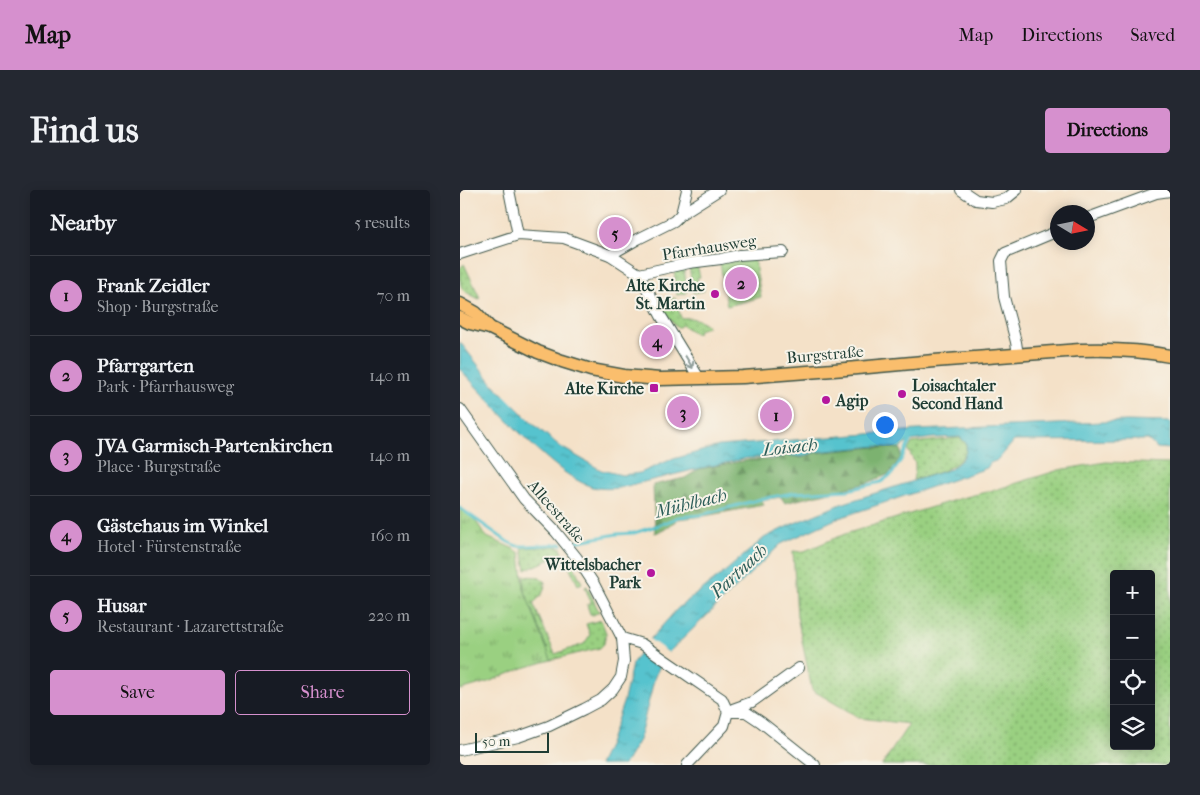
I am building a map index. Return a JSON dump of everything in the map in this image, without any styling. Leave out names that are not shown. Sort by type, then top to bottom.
[{"type":"main road","name":"Burgstraße","points":[[460,304],[476,314],[490,328]]},
{"type":"main road","name":"Burgstraße","points":[[460,318],[470,323],[490,328],[538,352],[591,370],[624,376],[660,379],[743,377],[1102,349],[1170,356]]},
{"type":"street","points":[[509,190],[518,235]]},
{"type":"street","points":[[681,214],[687,190]]},
{"type":"street","points":[[610,255],[674,221],[681,214],[719,190]]},
{"type":"street","points":[[961,190],[976,200],[992,202],[1006,199],[1017,190]]},
{"type":"street","points":[[1095,215],[1156,193],[1170,190]]},
{"type":"street","points":[[1018,355],[1004,297],[1001,261],[1005,253],[1050,234]]},
{"type":"street","points":[[460,254],[518,235],[564,238],[610,255],[639,274],[699,378]]},
{"type":"street","name":"Pfarrhausweg","points":[[639,274],[689,263],[783,252]]},
{"type":"street","name":"Alleestraße","points":[[460,409],[524,499],[556,532],[577,558],[594,584],[622,638]]},
{"type":"street","points":[[460,750],[518,737],[566,718],[601,700],[613,689],[621,677],[624,661],[622,638],[642,644],[722,699],[728,712],[724,726],[687,765]]},
{"type":"street","points":[[728,712],[752,702],[799,668]]},
{"type":"street","points":[[728,712],[746,712],[761,722],[810,764]]},
{"type":"green space","points":[[754,259],[761,297],[727,306],[720,262]]},
{"type":"green space","points":[[464,264],[479,299],[462,288],[460,268]]},
{"type":"green space","points":[[697,265],[700,277],[697,278],[699,286],[703,286],[704,291],[693,293],[689,266]]},
{"type":"green space","points":[[684,268],[687,292],[677,295],[674,270]]},
{"type":"green space","points":[[675,298],[681,318],[695,319],[708,326],[697,331],[698,333],[696,334],[682,325],[677,328],[665,313],[661,301]]},
{"type":"green space","points":[[960,438],[966,443],[965,454],[954,465],[941,472],[913,480],[915,463],[908,450],[912,443]]},
{"type":"green space","points":[[875,447],[901,449],[901,457],[889,474],[867,483],[785,503],[781,497],[762,500],[764,505],[678,519],[664,530],[655,533],[653,485],[685,478],[699,469],[749,460],[773,460],[786,455],[802,458],[815,453]]},
{"type":"green space","points":[[1106,462],[1170,464],[1170,765],[882,765],[909,724],[860,718],[812,690],[797,616],[793,551],[802,552],[845,534],[958,499],[1059,470]]},
{"type":"green space","points":[[460,508],[474,519],[487,537],[520,553],[524,589],[551,660],[460,690]]},
{"type":"green space","points":[[557,546],[561,548],[562,554],[526,570],[522,548]]},
{"type":"green space","points":[[572,562],[582,583],[578,585],[568,564]]},
{"type":"green space","points":[[524,576],[540,577],[545,582],[542,594],[533,603],[555,654],[584,644],[590,635],[586,624],[601,620],[606,633],[604,644],[600,648],[551,660],[524,588]]},
{"type":"green space","points":[[587,586],[599,612],[593,615],[590,614],[587,605],[591,603],[585,587]]},
{"type":"water","points":[[460,342],[493,384],[532,423],[561,447],[601,470],[622,475],[640,473],[670,460],[719,446],[917,430],[1126,421],[1170,422],[1170,449],[1157,448],[1148,440],[1014,441],[998,460],[990,463],[987,468],[836,519],[781,544],[664,658],[655,676],[639,740],[624,765],[599,765],[609,744],[624,700],[632,664],[645,645],[678,608],[721,575],[764,538],[841,504],[951,469],[965,455],[966,443],[960,437],[933,438],[910,441],[899,448],[877,446],[815,452],[802,457],[786,455],[777,458],[748,458],[619,488],[592,487],[568,474],[532,445],[460,369]]},
{"type":"pier","points":[[648,638],[669,653],[662,664],[641,651]]},
{"type":"waterway","name":"Mühlbach","points":[[569,543],[617,534],[634,533],[679,517],[701,515],[761,499],[793,493],[848,490],[881,482],[892,474],[911,439]]},
{"type":"waterway","name":"Mühlbach","points":[[460,508],[508,542],[517,546],[562,544]]},
{"type":"place","name":"Husar","points":[[615,233]]},
{"type":"place","name":"Pfarrgarten","points":[[741,283]]},
{"type":"place","name":"Alte Kirche St. Martin","points":[[715,294]]},
{"type":"place","name":"Gästehaus im Winkel","points":[[657,341]]},
{"type":"place","name":"Alte Kirche","points":[[654,388]]},
{"type":"place","name":"Loisachtaler Second Hand","points":[[902,394]]},
{"type":"place","name":"Agip","points":[[826,400]]},
{"type":"place","name":"JVA Garmisch-Partenkirchen","points":[[683,412]]},
{"type":"place","name":"Frank Zeidler","points":[[776,415]]},
{"type":"place","name":"Wittelsbacher Park","points":[[651,573]]},
{"type":"water label","name":"Loisach","points":[[790,447]]},
{"type":"water label","name":"Partnach","points":[[739,571]]}]
